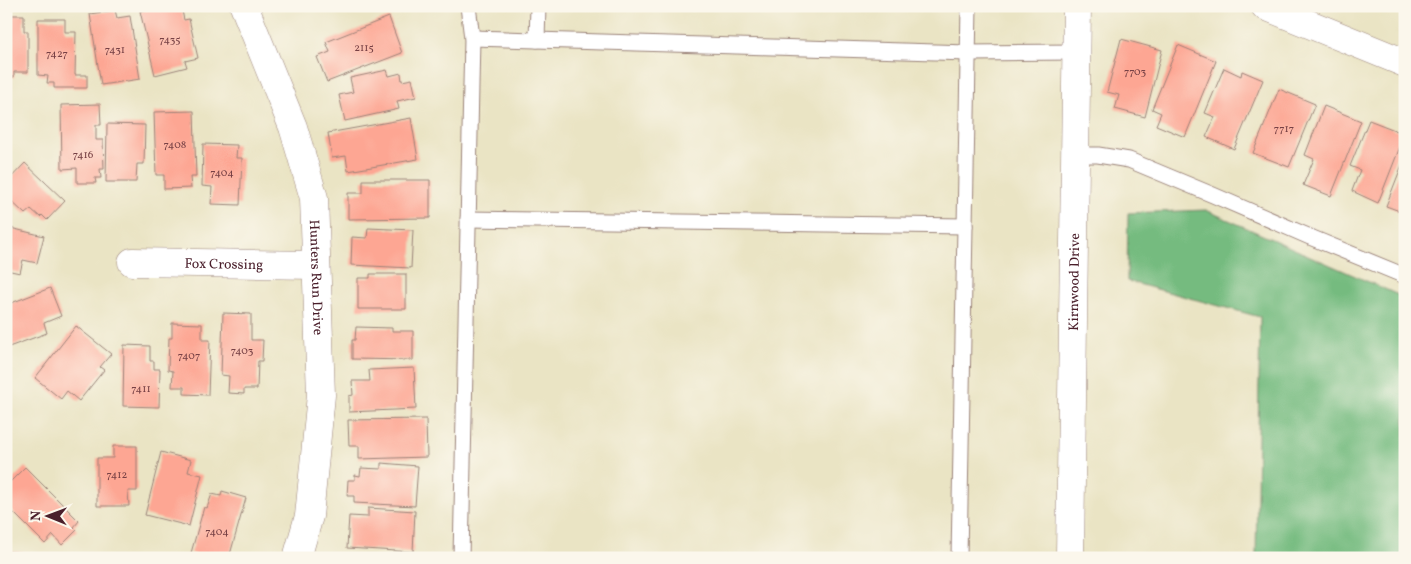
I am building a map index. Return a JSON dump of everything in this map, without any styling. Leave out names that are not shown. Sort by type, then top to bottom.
[{"type":"street","name":"Hunters Run Drive","points":[[244,6],[294,127],[314,198],[321,395],[309,516],[297,558]]},
{"type":"street","name":"Kirnwood Drive","points":[[1070,558],[1077,6]]},
{"type":"street","points":[[1265,6],[1405,63]]},
{"type":"street","name":"Fox Crossing","points":[[132,262],[316,265]]},
{"type":"lane","points":[[461,558],[472,38],[468,6]]},
{"type":"lane","points":[[537,40],[538,6]]},
{"type":"lane","points":[[960,558],[969,6]]},
{"type":"lane","points":[[472,38],[968,53],[1077,52]]},
{"type":"lane","points":[[1075,154],[1098,155],[1129,160],[1213,194],[1310,238],[1405,276]]},
{"type":"lane","points":[[468,219],[965,226]]},
{"type":"green space","points":[[1206,210],[1405,298],[1405,558],[1256,558],[1260,317],[1127,281],[1128,213]]},
{"type":"building","points":[[159,6],[181,6],[184,20],[189,19],[198,58],[185,61],[187,67],[155,75],[140,11]]},
{"type":"building","points":[[115,10],[117,18],[130,16],[140,79],[101,85],[90,14]]},
{"type":"building","points":[[6,15],[24,15],[24,31],[28,31],[28,72],[14,72],[14,77],[6,77]]},
{"type":"building","points":[[389,17],[402,53],[327,82],[317,57],[330,52],[326,42]]},
{"type":"building","points":[[38,19],[65,19],[65,32],[76,32],[75,75],[87,75],[87,88],[54,88],[54,83],[47,83],[48,76],[38,75]]},
{"type":"building","points":[[1121,39],[1162,50],[1145,117],[1115,109],[1119,95],[1107,92]]},
{"type":"building","points":[[1178,45],[1216,61],[1185,137],[1156,125],[1161,113],[1152,109]]},
{"type":"building","points":[[1224,68],[1241,76],[1242,71],[1263,80],[1234,149],[1206,137],[1215,117],[1205,113]]},
{"type":"building","points":[[387,70],[389,76],[401,73],[402,81],[412,79],[416,97],[397,101],[399,109],[345,121],[339,95],[353,92],[350,78]]},
{"type":"building","points":[[1279,89],[1315,104],[1289,167],[1253,153]]},
{"type":"building","points":[[100,104],[101,125],[96,125],[96,140],[103,140],[104,169],[100,169],[101,178],[95,178],[96,183],[77,183],[77,168],[62,169],[61,105]]},
{"type":"building","points":[[1324,106],[1361,121],[1331,196],[1303,185],[1314,159],[1305,155]]},
{"type":"building","points":[[194,111],[196,177],[190,177],[191,188],[164,189],[164,175],[156,175],[154,112]]},
{"type":"building","points":[[411,118],[418,159],[348,171],[346,156],[332,158],[328,133]]},
{"type":"building","points":[[1369,120],[1405,134],[1378,203],[1352,191],[1360,170],[1350,166]]},
{"type":"building","points":[[107,124],[145,125],[144,164],[137,164],[136,182],[106,182]]},
{"type":"building","points":[[203,144],[237,145],[236,158],[242,158],[240,205],[211,204],[212,187],[202,186]]},
{"type":"building","points":[[1405,157],[1405,213],[1386,206]]},
{"type":"building","points":[[25,163],[65,201],[47,220],[31,209],[25,214],[6,196],[6,183]]},
{"type":"building","points":[[363,180],[430,180],[430,218],[348,219],[348,193],[363,193]]},
{"type":"building","points":[[6,227],[44,236],[37,263],[23,260],[20,273],[6,270]]},
{"type":"building","points":[[368,228],[413,230],[411,268],[351,265],[352,237],[367,238]]},
{"type":"building","points":[[370,274],[406,274],[406,309],[358,309],[358,278],[370,278]]},
{"type":"building","points":[[50,288],[61,316],[44,323],[47,333],[6,348],[6,305]]},
{"type":"building","points":[[223,313],[251,314],[251,340],[263,340],[262,361],[258,361],[257,389],[244,389],[244,394],[228,393],[229,376],[221,375]]},
{"type":"building","points":[[172,323],[202,324],[202,340],[210,340],[208,395],[184,394],[184,387],[172,387],[173,371],[168,370],[169,338],[172,338]]},
{"type":"building","points":[[76,326],[111,354],[100,367],[104,370],[79,401],[67,391],[61,399],[35,378]]},
{"type":"building","points":[[356,327],[392,328],[392,331],[413,331],[413,360],[352,359],[352,340],[355,340]]},
{"type":"building","points":[[124,345],[150,346],[150,361],[154,361],[154,369],[160,369],[159,407],[123,406]]},
{"type":"building","points":[[414,368],[416,409],[349,412],[349,396],[353,395],[352,381],[370,381],[369,370]]},
{"type":"building","points":[[426,419],[427,457],[359,459],[359,446],[349,446],[348,420]]},
{"type":"building","points":[[113,446],[137,446],[137,491],[128,491],[129,506],[97,506],[97,458],[113,458]]},
{"type":"building","points":[[161,452],[191,460],[188,472],[202,475],[189,526],[145,515]]},
{"type":"building","points":[[381,463],[418,466],[415,506],[354,503],[354,496],[347,496],[348,480],[355,480],[355,475],[360,476],[361,468],[381,469]]},
{"type":"building","points":[[25,467],[79,521],[74,527],[77,530],[62,545],[53,535],[45,544],[6,505],[6,486]]},
{"type":"building","points":[[222,491],[246,498],[229,558],[207,558],[191,553],[204,507],[207,508],[212,494],[221,496]]},
{"type":"building","points":[[368,508],[415,511],[413,552],[347,548],[349,516],[368,517]]},
{"type":"building","points":[[6,552],[33,553],[32,558],[6,558]]}]
